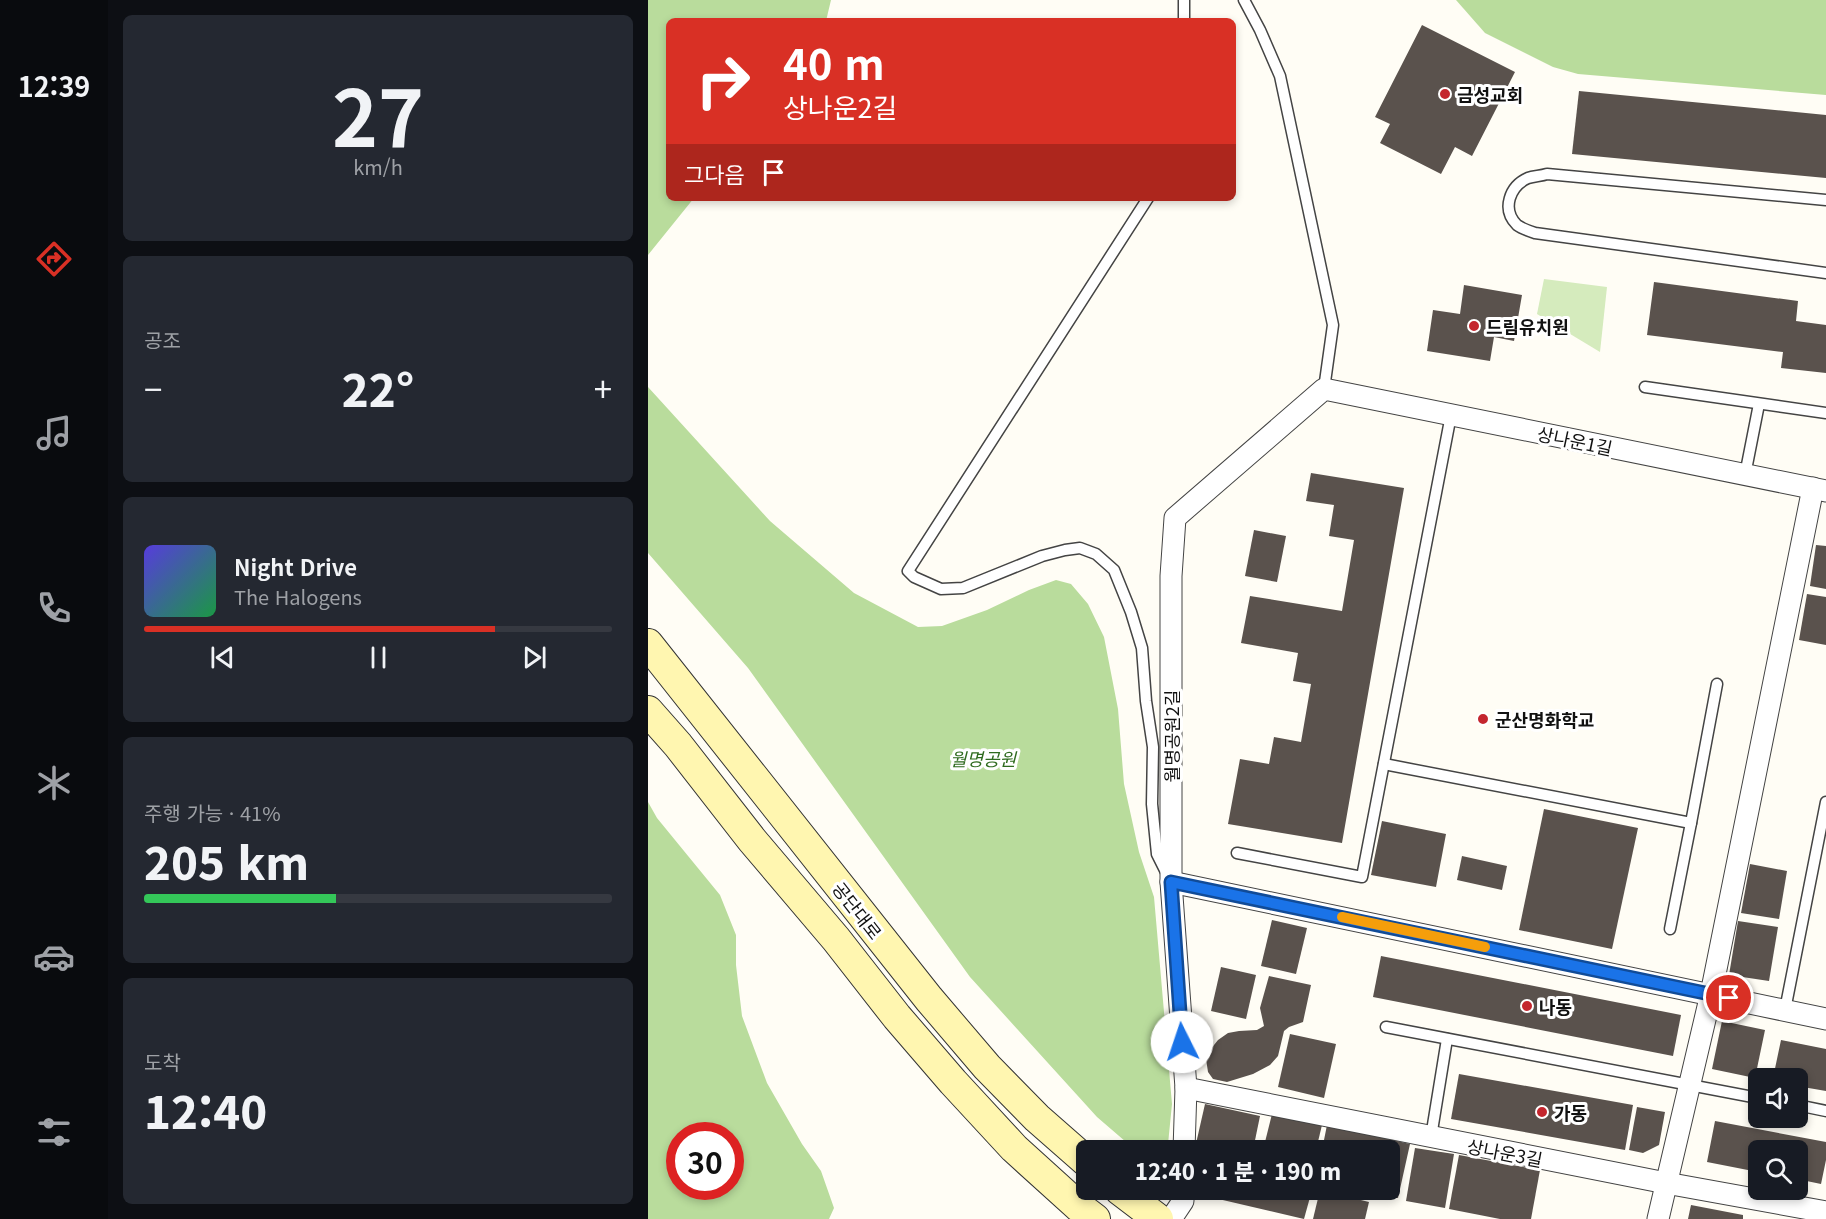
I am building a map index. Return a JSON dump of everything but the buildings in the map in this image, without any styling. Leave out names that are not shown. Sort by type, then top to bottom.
[{"type":"street","name":"상나운1길","points":[[1324,389],[1819,490]]},
{"type":"street","name":"월명공원2길","points":[[1184,1140],[1186,1088],[1171,882],[1171,576],[1175,518],[1324,389]]},
{"type":"street","points":[[1658,1219],[1711,994],[1819,490]]},
{"type":"street","name":"공단대로","points":[[648,644],[928,999],[987,1067],[1037,1118],[1076,1152]]},
{"type":"street","name":"공단대로","points":[[648,711],[678,745],[752,840],[836,939],[897,1017],[953,1082],[1014,1148],[1095,1219]]},
{"type":"street","points":[[1171,882],[1826,1019]]},
{"type":"street","name":"상나운3길","points":[[1186,1088],[1666,1184],[1826,1212]]},
{"type":"street","points":[[1133,1200],[1158,1219]]},
{"type":"street","points":[[1171,1219],[1182,1200]]},
{"type":"lane","points":[[1184,0],[1184,18]]},
{"type":"lane","points":[[1244,0],[1280,76],[1333,325],[1324,389]]},
{"type":"lane","points":[[1826,200],[1547,174],[1529,178],[1514,187],[1508,200],[1510,214],[1518,225],[1534,233],[1826,273]]},
{"type":"lane","points":[[1146,201],[908,572],[941,589],[963,588],[1042,556],[1080,548],[1096,554],[1114,570],[1131,612],[1142,648],[1146,701],[1153,747],[1152,804],[1157,854],[1171,882]]},
{"type":"lane","points":[[1645,387],[1826,413]]},
{"type":"lane","points":[[1745,475],[1759,404]]},
{"type":"lane","points":[[1237,853],[1362,877],[1451,415]]},
{"type":"lane","points":[[1670,929],[1716,684]]},
{"type":"lane","points":[[1384,764],[1691,823]]},
{"type":"lane","points":[[1785,1010],[1826,802]]},
{"type":"lane","points":[[1386,1027],[1748,1096]]},
{"type":"lane","points":[[1431,1137],[1448,1039]]},
{"type":"lane","points":[[1808,1107],[1826,1111]]},
{"type":"green space","points":[[648,0],[831,0],[827,18],[666,18],[666,201],[692,201],[648,255]]},
{"type":"green space","points":[[1456,0],[1826,0],[1826,95],[1578,74],[1553,67],[1485,33]]},
{"type":"green space","points":[[1544,279],[1607,287],[1600,352],[1537,314]]},
{"type":"green space","name":"월명공원","points":[[648,387],[770,521],[854,593],[918,627],[942,626],[987,610],[1056,580],[1071,584],[1088,604],[1104,637],[1118,709],[1124,784],[1139,852],[1154,897],[1172,1104],[1168,1140],[1124,1140],[1097,1117],[970,977],[748,668],[648,553]]},
{"type":"green space","points":[[648,802],[657,818],[720,895],[736,935],[736,965],[742,1016],[767,1083],[802,1144],[821,1171],[834,1208],[829,1219],[648,1219]]},
{"type":"slow traffic","points":[[1342,917],[1485,947]]},
{"type":"place","name":"금성교회","points":[[1445,94]]},
{"type":"place","name":"드림유치원","points":[[1474,326]]},
{"type":"place","name":"군산명화학교","points":[[1483,719]]},
{"type":"place","name":"나동","points":[[1527,1006]]},
{"type":"place","name":"가동","points":[[1542,1112]]},
{"type":"route","points":[[1182,1042],[1171,882],[1729,998]]}]
